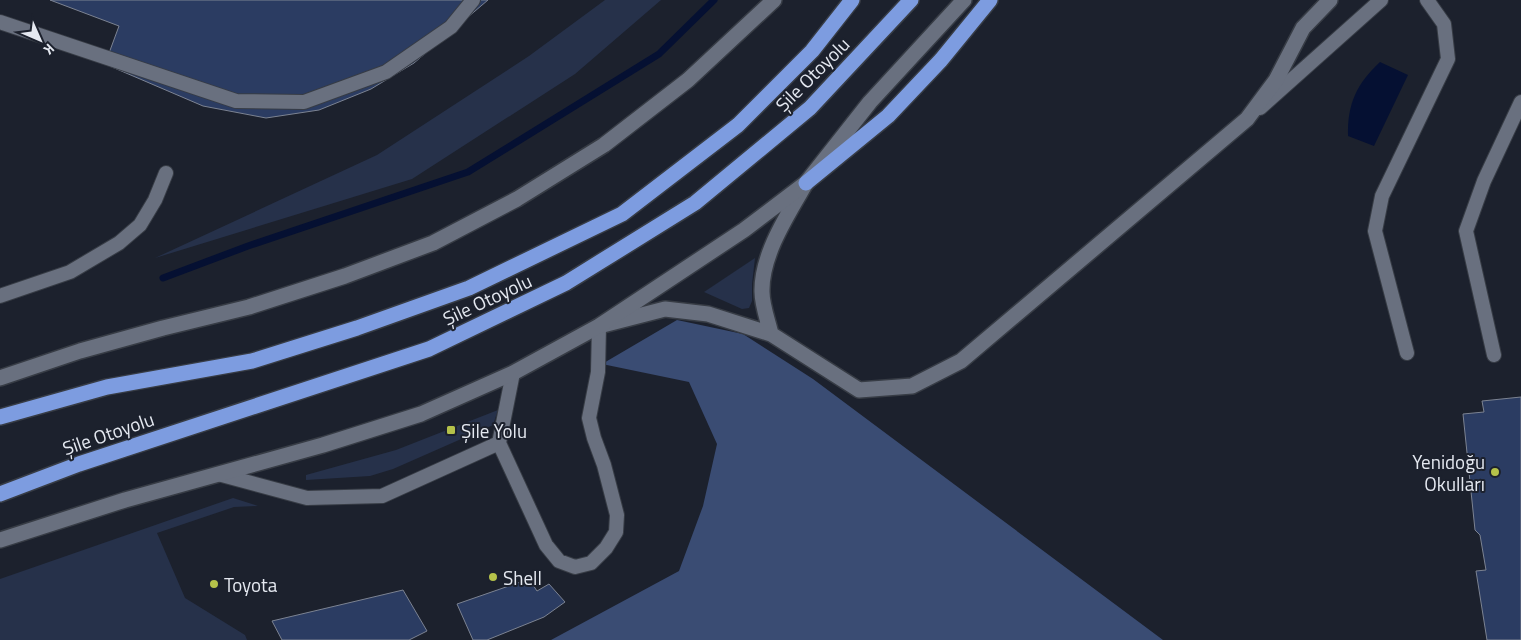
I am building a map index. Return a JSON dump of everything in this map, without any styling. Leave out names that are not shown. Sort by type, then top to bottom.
[{"type":"highway","name":"Şile Otoyolu","points":[[0,417],[107,387],[252,360],[357,328],[469,288],[622,214],[738,125],[812,51],[852,0]]},
{"type":"highway","name":"Şile Otoyolu","points":[[0,494],[79,464],[429,349],[566,283],[695,202],[810,108],[910,0]]},
{"type":"highway","points":[[806,183],[888,116],[941,60],[990,0]]},
{"type":"main road","points":[[0,378],[80,351],[249,307],[345,276],[433,242],[516,199],[604,145],[688,80],[774,0]]},
{"type":"main road","points":[[771,334],[762,293],[766,260],[782,225],[806,183],[870,102],[964,0]]},
{"type":"main road","points":[[599,326],[665,310],[708,314],[771,334],[859,390],[912,386],[961,361],[1248,119],[1276,80],[1303,28],[1330,0]]},
{"type":"main road","points":[[0,540],[125,500],[322,445],[421,414],[513,373],[599,326],[744,230],[806,183]]},
{"type":"lane","points":[[0,22],[236,101],[304,102],[386,72],[451,27],[473,0]]},
{"type":"lane","points":[[1248,119],[1381,0]]},
{"type":"lane","points":[[1407,353],[1376,231],[1382,196],[1448,59],[1444,24],[1427,0]]},
{"type":"lane","points":[[1494,355],[1466,230],[1484,181],[1521,102]]},
{"type":"lane","points":[[0,296],[70,272],[119,243],[140,225],[155,200],[166,173]]},
{"type":"lane","points":[[513,373],[499,442],[546,545],[559,561],[576,567],[591,563],[606,548],[616,532],[617,514],[589,418],[598,372],[599,326]]},
{"type":"lane","points":[[218,474],[307,498],[382,496],[499,442]]},
{"type":"shaded area","points":[[605,0],[661,0],[575,74],[412,179],[155,258],[377,155],[529,56]]},
{"type":"shaded area","points":[[1380,62],[1408,75],[1374,146],[1348,136],[1348,124],[1355,95],[1365,78]]},
{"type":"shaded area","points":[[755,258],[752,301],[749,308],[742,309],[704,292]]},
{"type":"shaded area","points":[[677,320],[743,334],[813,379],[1163,640],[551,640],[679,571],[703,506],[717,444],[689,382],[602,364]]},
{"type":"shaded area","points":[[498,410],[493,425],[393,469],[370,476],[306,480],[306,475],[396,450]]},
{"type":"shaded area","points":[[233,498],[258,506],[234,507],[157,533],[185,598],[245,635],[247,640],[0,640],[0,579]]},
{"type":"building","points":[[50,0],[488,0],[414,63],[371,89],[319,110],[266,118],[203,106],[105,64],[119,26]]},
{"type":"building","name":"Yenidoğu Okulları","points":[[1521,397],[1521,640],[1487,640],[1476,571],[1486,570],[1480,535],[1475,530],[1463,414],[1484,412],[1482,401]]},
{"type":"building","points":[[529,579],[537,591],[549,584],[565,602],[544,617],[487,640],[473,640],[457,604]]},
{"type":"building","points":[[403,590],[427,631],[409,640],[282,640],[272,621]]},
{"type":"waterway","points":[[163,278],[248,246],[468,172],[659,54],[714,0]]},
{"type":"place","name":"Şile Yolu","points":[[451,430]]},
{"type":"place","name":"Yenidoğu Okulları","points":[[1495,472]]},
{"type":"place","name":"Shell","points":[[493,577]]},
{"type":"place","name":"Toyota","points":[[214,584]]}]
